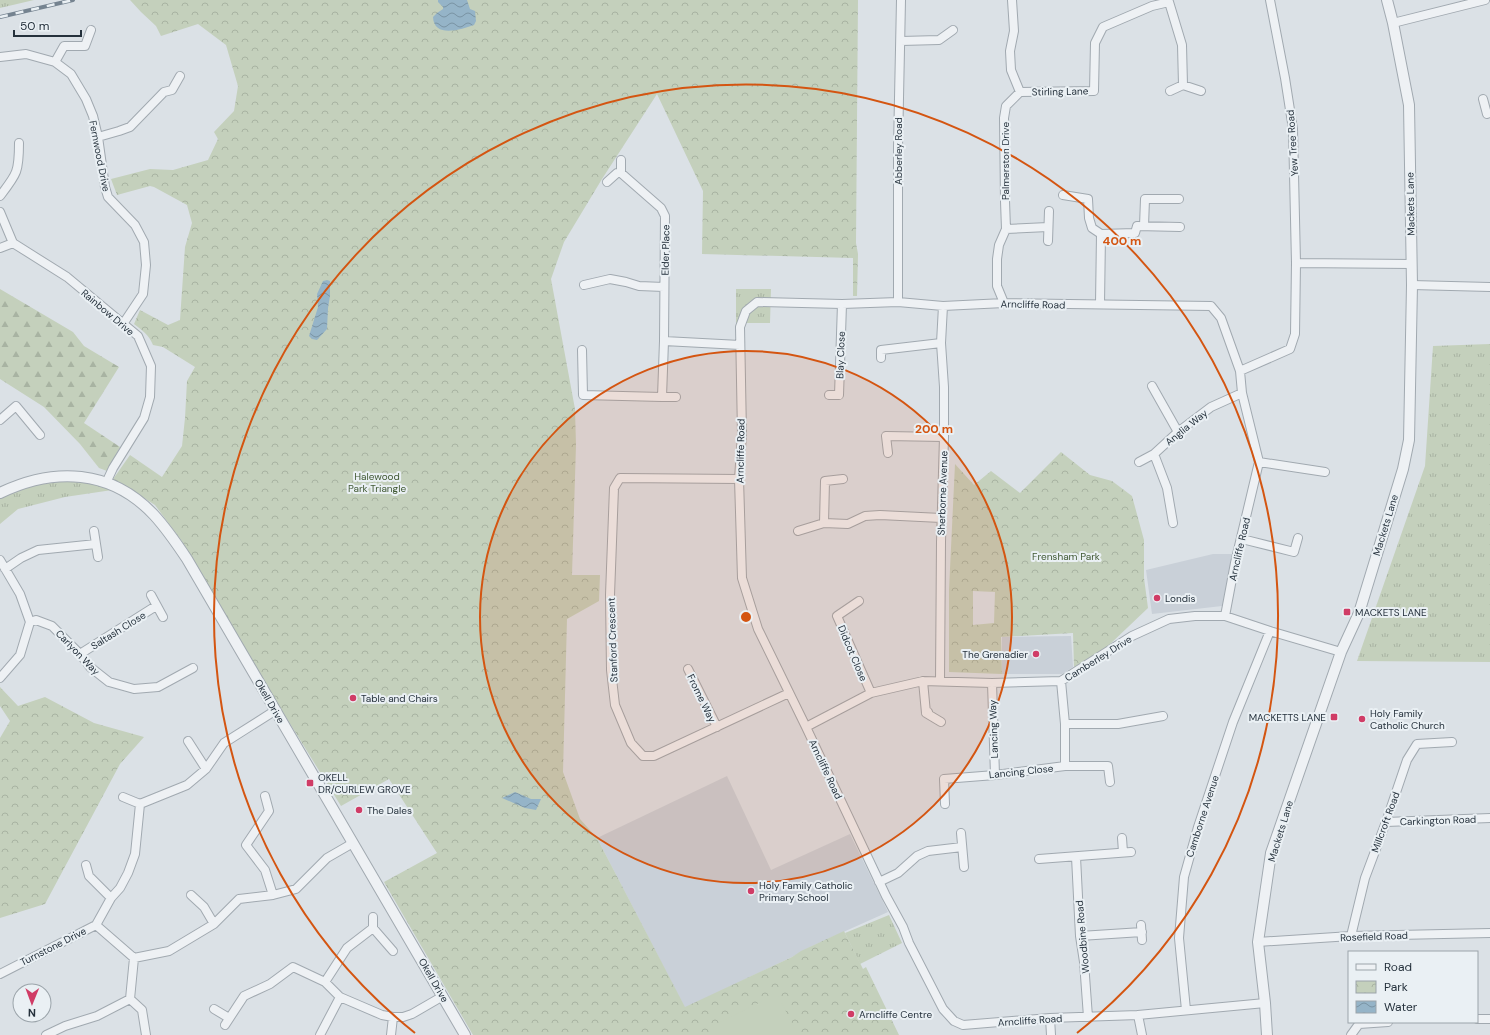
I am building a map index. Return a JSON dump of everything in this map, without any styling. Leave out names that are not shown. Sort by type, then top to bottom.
[{"type":"street","name":"Abberley Road","points":[[898,302],[898,147],[901,0]]},
{"type":"street","points":[[1012,0],[1014,31],[1010,51],[1011,70],[1020,92]]},
{"type":"street","name":"Yew Tree Road","points":[[1240,371],[1290,349],[1295,334],[1296,263],[1293,129],[1270,0]]},
{"type":"street","name":"Mackets Lane","points":[[1267,1035],[1258,942],[1271,853],[1342,652],[1358,614],[1403,469],[1409,440],[1412,264],[1409,105],[1387,0]]},
{"type":"street","points":[[1393,23],[1486,0]]},
{"type":"street","name":"Stirling Lane","points":[[1020,92],[1094,91],[1095,43],[1103,27],[1152,6],[1168,1],[1182,45],[1184,85]]},
{"type":"street","points":[[55,62],[64,46],[85,46],[91,30]]},
{"type":"street","points":[[901,40],[939,40],[953,30]]},
{"type":"street","name":"Fernwood Drive","points":[[0,57],[26,54],[55,62],[71,74],[86,99],[93,116],[98,137],[105,187],[108,197],[135,225],[144,242],[146,265],[143,294],[123,324]]},
{"type":"street","points":[[98,137],[130,127],[164,92],[172,90],[180,76]]},
{"type":"street","points":[[1170,91],[1184,85],[1202,91]]},
{"type":"street","name":"Palmerston Drive","points":[[1004,303],[997,286],[997,259],[999,245],[1006,229],[1004,118],[1006,106],[1020,92]]},
{"type":"street","points":[[0,196],[16,174],[19,164],[19,143]]},
{"type":"street","points":[[607,182],[617,173],[623,174],[621,160]]},
{"type":"street","name":"Elder Place","points":[[623,174],[661,208],[665,216],[662,397]]},
{"type":"street","points":[[1063,195],[1088,199],[1089,218],[1092,228],[1101,234],[1135,233],[1137,226],[1180,227]]},
{"type":"street","points":[[1144,226],[1145,199],[1179,199]]},
{"type":"street","points":[[1048,241],[1049,211]]},
{"type":"street","points":[[0,212],[13,243],[0,248]]},
{"type":"street","points":[[1006,229],[1048,227]]},
{"type":"street","points":[[1100,304],[1101,234]]},
{"type":"street","name":"Rainbow Drive","points":[[13,243],[67,277],[138,336],[151,366],[150,398],[144,418],[113,468],[106,483]]},
{"type":"street","points":[[1296,263],[1412,264]]},
{"type":"street","points":[[584,284],[610,279],[639,286],[664,287]]},
{"type":"street","points":[[1412,285],[1490,287]]},
{"type":"street","name":"Arncliffe Road","points":[[1225,616],[1235,563],[1260,462],[1242,393],[1240,371],[1221,318],[1211,306],[1004,303],[943,306],[898,302],[842,304],[757,302],[746,311],[740,327],[742,434],[740,479],[742,578],[758,629],[879,882],[903,927],[908,943],[943,1009],[954,1021],[964,1025],[1050,1018],[1138,1014],[1265,1003]]},
{"type":"street","name":"Blay Close","points":[[829,394],[839,395],[842,304]]},
{"type":"street","name":"Sherborne Avenue","points":[[940,681],[941,518],[944,437],[944,387],[941,343],[943,306]]},
{"type":"street","points":[[664,341],[740,345]]},
{"type":"street","points":[[881,358],[881,350],[941,343]]},
{"type":"street","points":[[582,350],[583,395],[676,397]]},
{"type":"street","points":[[1152,386],[1178,432]]},
{"type":"street","name":"Anglia Way","points":[[1139,462],[1154,454],[1178,432],[1211,407],[1242,393]]},
{"type":"street","points":[[0,420],[16,406],[40,435]]},
{"type":"street","points":[[888,453],[886,436],[944,437]]},
{"type":"street","points":[[1154,454],[1167,488],[1173,523]]},
{"type":"street","points":[[1260,462],[1325,472]]},
{"type":"street","name":"Okell Drive","points":[[0,493],[31,480],[47,477],[79,476],[106,483],[132,496],[153,514],[163,525],[187,558],[465,1035]]},
{"type":"street","name":"Stanford Crescent","points":[[740,479],[620,478],[614,488],[610,595],[611,670],[615,705],[631,743],[643,756],[654,756],[789,693]]},
{"type":"street","points":[[824,523],[826,481],[844,479]]},
{"type":"street","points":[[798,531],[824,523],[848,524],[865,516],[880,515],[941,518]]},
{"type":"street","points":[[94,531],[98,557]]},
{"type":"street","points":[[1242,539],[1294,552],[1298,538]]},
{"type":"street","points":[[5,569],[21,558],[38,550],[96,544]]},
{"type":"street","points":[[0,560],[20,594],[30,622],[20,655],[0,678]]},
{"type":"street","points":[[151,595],[163,617]]},
{"type":"street","name":"Didcot Close","points":[[859,601],[837,616],[871,693]]},
{"type":"street","name":"Saltash Close","points":[[80,654],[156,606]]},
{"type":"street","name":"Camberley Drive","points":[[806,727],[871,693],[923,680],[992,683],[1061,681],[1132,636],[1169,620],[1195,616],[1225,616],[1342,652]]},
{"type":"street","name":"Carlyon Way","points":[[30,622],[36,620],[52,626],[80,654],[90,667],[109,682],[134,689],[158,687],[193,668]]},
{"type":"street","name":"Camborne Avenue","points":[[1186,1010],[1179,938],[1184,876],[1233,722],[1270,631]]},
{"type":"street","name":"Frome Way","points":[[688,669],[717,727]]},
{"type":"street","points":[[923,680],[927,713],[942,722]]},
{"type":"street","points":[[1061,681],[1065,724],[1065,766]]},
{"type":"street","name":"Lancing Way","points":[[992,683],[995,775]]},
{"type":"street","points":[[124,797],[140,804],[187,785],[206,769],[224,743],[276,710]]},
{"type":"street","points":[[1065,724],[1118,724],[1163,716]]},
{"type":"street","points":[[188,741],[206,769]]},
{"type":"street","name":"Millcroft Road","points":[[1351,936],[1365,878],[1407,760],[1417,744],[1452,742]]},
{"type":"street","name":"Lancing Close","points":[[945,804],[944,779],[995,775],[1065,766],[1108,766],[1110,782]]},
{"type":"street","points":[[265,796],[270,810],[246,845],[265,870],[273,895]]},
{"type":"street","name":"Turnstone Drive","points":[[0,974],[96,925],[111,898],[120,888],[128,873],[135,854],[140,804]]},
{"type":"street","name":"Carkington Road","points":[[1386,822],[1490,818]]},
{"type":"street","points":[[961,832],[964,867]]},
{"type":"street","points":[[1039,859],[1127,852],[1122,838]]},
{"type":"street","points":[[134,958],[169,951],[214,924],[239,899],[273,895],[296,889],[327,858],[353,843]]},
{"type":"street","points":[[879,882],[898,874],[917,856],[928,851],[962,848]]},
{"type":"street","name":"Woodbine Road","points":[[1076,857],[1080,936],[1084,962],[1088,1017]]},
{"type":"street","points":[[86,865],[89,876],[111,898]]},
{"type":"street","points":[[191,895],[204,907],[214,924]]},
{"type":"street","points":[[373,917],[373,928],[393,950]]},
{"type":"street","points":[[96,925],[134,958]]},
{"type":"street","points":[[325,982],[347,948],[373,928]]},
{"type":"street","points":[[1080,936],[1142,932]]},
{"type":"street","name":"Rosefield Road","points":[[1258,942],[1351,936],[1490,933]]},
{"type":"street","points":[[130,999],[134,958]]},
{"type":"street","points":[[214,1009],[227,1021],[244,996],[270,984],[293,967],[325,982],[340,997],[382,1015],[393,1018],[412,1014],[443,996]]},
{"type":"street","points":[[320,1035],[340,997]]},
{"type":"street","points":[[46,1035],[65,1026],[97,1016],[130,999]]},
{"type":"street","points":[[130,999],[142,1010],[146,1035]]},
{"type":"street","points":[[1138,1014],[1142,1035]]},
{"type":"street","points":[[391,1035],[393,1018]]},
{"type":"street","points":[[1050,1018],[1051,1035]]},
{"type":"street","points":[[1478,1020],[1490,1019]]},
{"type":"street","points":[[1351,1035],[1359,1024],[1374,1023]]},
{"type":"shaded area","points":[[1213,554],[1233,554],[1222,606],[1152,614],[1146,570]]},
{"type":"shaded area","points":[[1071,636],[1073,667],[1062,674],[1002,674],[1002,637]]},
{"type":"shaded area","name":"Holy Family Catholic Primary School","points":[[727,776],[771,870],[850,834],[888,912],[812,946],[685,1008],[597,838]]},
{"type":"green space","points":[[0,0],[34,0],[0,8]]},
{"type":"green space","name":"Halewood Park Triangle","points":[[130,0],[858,0],[857,296],[853,296],[853,258],[702,254],[703,191],[657,94],[602,179],[564,242],[551,279],[575,409],[576,445],[572,575],[600,575],[599,601],[567,619],[563,772],[580,819],[597,838],[685,1007],[844,931],[863,969],[866,967],[899,1035],[473,1035],[384,882],[437,853],[389,779],[341,806],[237,638],[181,540],[155,505],[136,493],[111,482],[130,455],[162,477],[182,446],[187,381],[195,367],[163,347],[153,345],[147,336],[134,324],[140,310],[168,325],[180,320],[185,247],[192,223],[187,205],[150,186],[117,195],[111,179],[150,169],[173,170],[208,160],[218,139],[214,132],[234,111],[238,86],[226,45],[198,24],[161,36],[156,26]]},
{"type":"green space","points":[[0,289],[73,332],[84,346],[119,367],[84,423],[120,447],[107,471],[99,468],[80,444],[44,407],[0,379]]},
{"type":"green space","points":[[736,289],[771,289],[770,323],[742,323],[740,333],[736,325]]},
{"type":"green space","points":[[1490,344],[1490,662],[1357,661],[1425,466],[1433,346]]},
{"type":"green space","name":"Frensham Park","points":[[1061,452],[1090,475],[1112,481],[1132,496],[1144,540],[1144,578],[1148,608],[1107,647],[1074,667],[1073,633],[1001,637],[1002,674],[949,672],[949,590],[955,464],[974,485],[991,471],[1020,493]],"holes":[[[973,591],[995,592],[994,623],[973,625]]]},
{"type":"green space","points":[[64,476],[119,489],[65,497],[18,509],[0,524],[0,494]]},
{"type":"green space","points":[[0,687],[18,706],[45,697],[94,723],[144,737],[120,764],[45,904],[0,918],[0,738],[10,721],[0,706]]},
{"type":"green space","points":[[889,915],[902,943],[860,964],[845,933]]},
{"type":"green space","points":[[777,994],[798,1035],[717,1035],[712,1026]]},
{"type":"water","points":[[438,0],[467,0],[470,9],[475,11],[476,21],[474,25],[463,29],[449,31],[438,28],[433,17],[443,9],[443,7]]},
{"type":"water","points":[[323,281],[330,281],[330,296],[327,329],[317,340],[312,339],[309,336],[318,307],[317,294]]},
{"type":"water","points":[[515,792],[531,799],[541,799],[536,810],[525,808],[502,798]]},
{"type":"railway","points":[[0,17],[73,0]]},
{"type":"place","name":"Londis","points":[[1157,598]]},
{"type":"place","name":"MACKETS LANE","points":[[1347,612]]},
{"type":"place","name":"The Grenadier","points":[[1036,654]]},
{"type":"place","name":"Table and Chairs","points":[[353,698]]},
{"type":"place","name":"MACKETTS LANE","points":[[1334,717]]},
{"type":"place","name":"Holy Family Catholic Church","points":[[1362,719]]},
{"type":"place","name":"OKELL DR/CURLEW GROVE","points":[[310,783]]},
{"type":"place","name":"The Dales","points":[[359,810]]},
{"type":"place","name":"Holy Family Catholic Primary School","points":[[751,891]]},
{"type":"place","name":"Arncliffe Centre","points":[[851,1014]]}]
